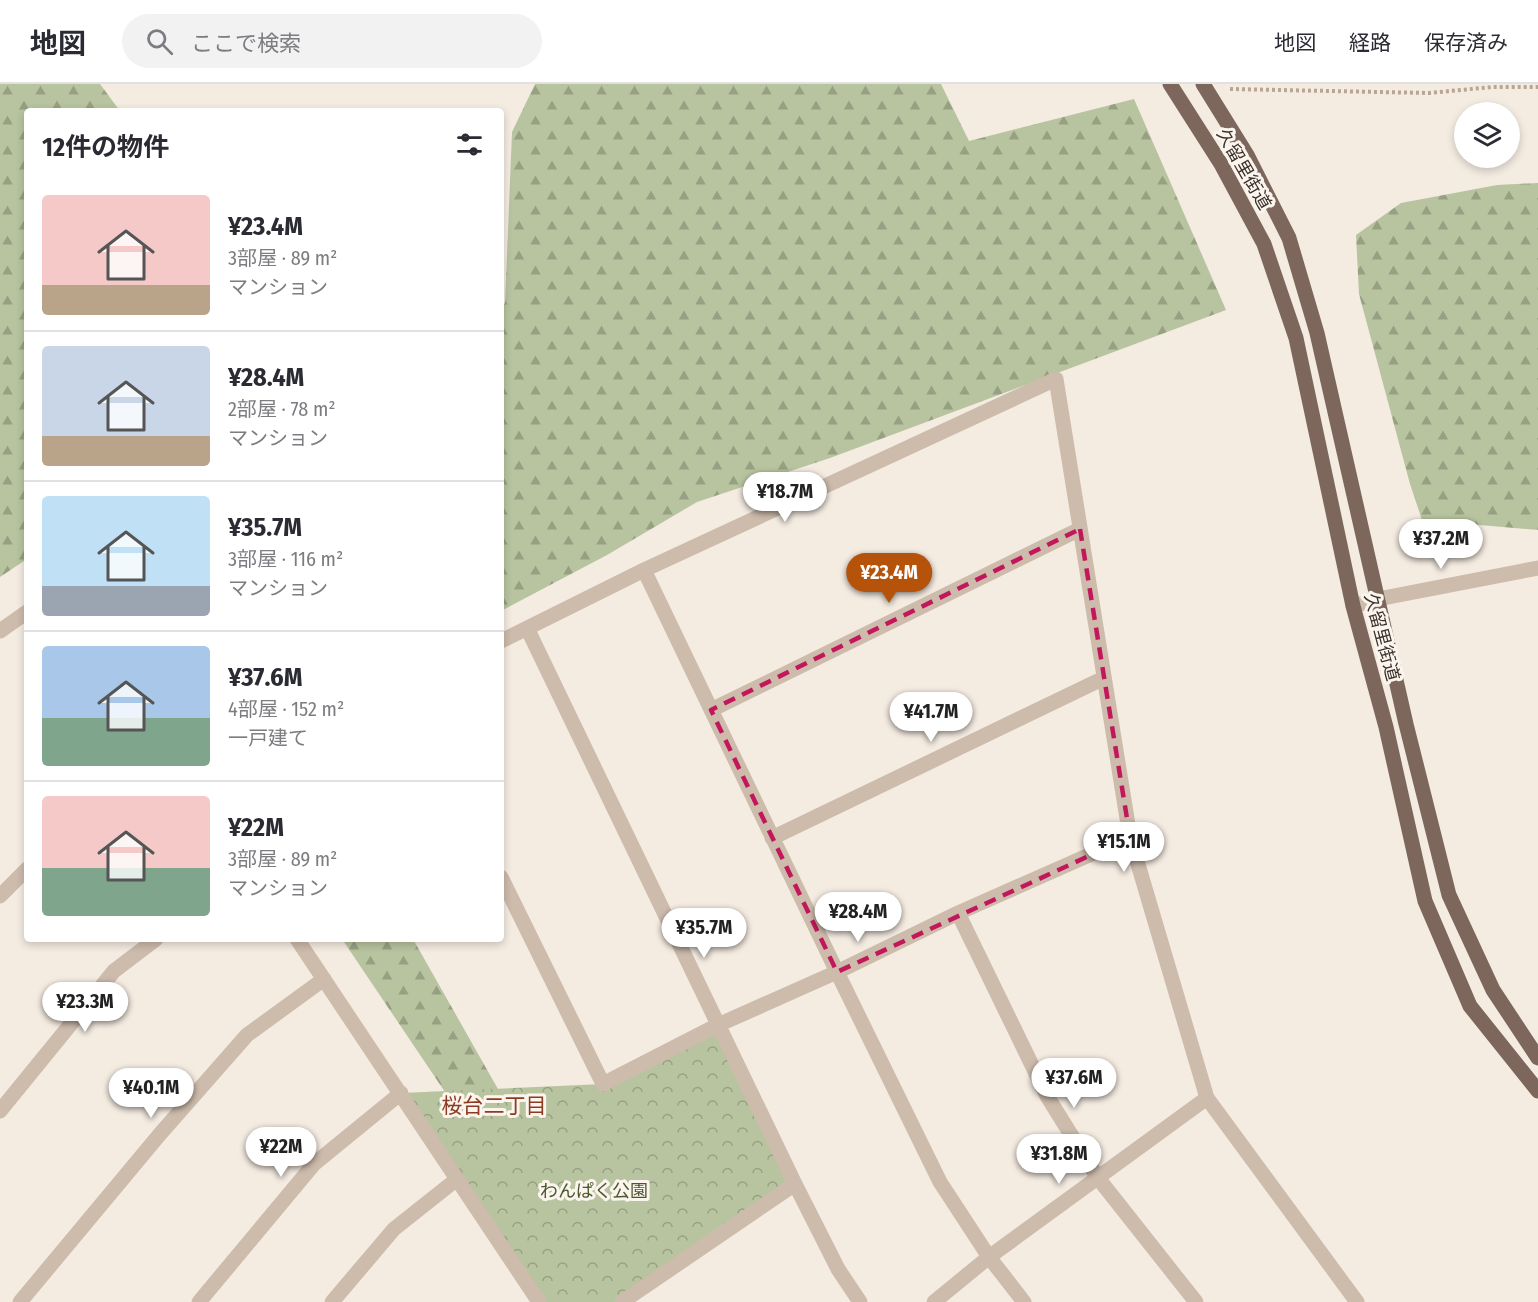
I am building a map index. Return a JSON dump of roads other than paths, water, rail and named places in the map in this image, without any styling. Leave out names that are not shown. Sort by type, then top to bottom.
[{"type":"main road","name":"久留里街道","points":[[1170,84],[1221,164],[1264,244],[1296,338],[1353,606],[1386,727],[1425,900],[1470,1006],[1538,1091]]},
{"type":"main road","name":"久留里街道","points":[[1203,84],[1247,155],[1289,238],[1317,333],[1406,724],[1449,895],[1493,990],[1538,1058]]},
{"type":"street","points":[[504,640],[644,570],[1056,379],[1130,837],[1207,1098],[1357,1302]]},
{"type":"street","points":[[711,710],[1080,529]]},
{"type":"street","points":[[1353,606],[1378,599],[1538,568]]},
{"type":"street","points":[[644,570],[940,1182],[989,1257],[1024,1302]]},
{"type":"street","points":[[0,630],[24,614]]},
{"type":"street","points":[[527,628],[795,1184],[838,1269],[860,1302]]},
{"type":"street","points":[[772,838],[1104,678]]},
{"type":"street","points":[[504,883],[603,1084],[718,1024],[837,972],[958,913],[1130,837]]},
{"type":"street","points":[[0,896],[24,872]]},
{"type":"street","points":[[958,913],[1047,1096],[1098,1178],[1196,1302]]},
{"type":"street","points":[[0,1111],[114,971],[152,942]]},
{"type":"street","points":[[299,942],[457,1179],[531,1299]]},
{"type":"street","points":[[20,1302],[160,1134],[247,1035],[324,978]]},
{"type":"street","points":[[199,1302],[314,1164],[401,1093]]},
{"type":"street","points":[[934,1302],[989,1257],[1207,1098]]},
{"type":"street","points":[[332,1302],[394,1229],[457,1179]]},
{"type":"street","points":[[622,1302],[795,1184]]},
{"type":"district","name":"桜台二丁目","points":[[494,1106]]},
{"type":"park label","name":"わんぱく公園","points":[[594,1191]]}]
